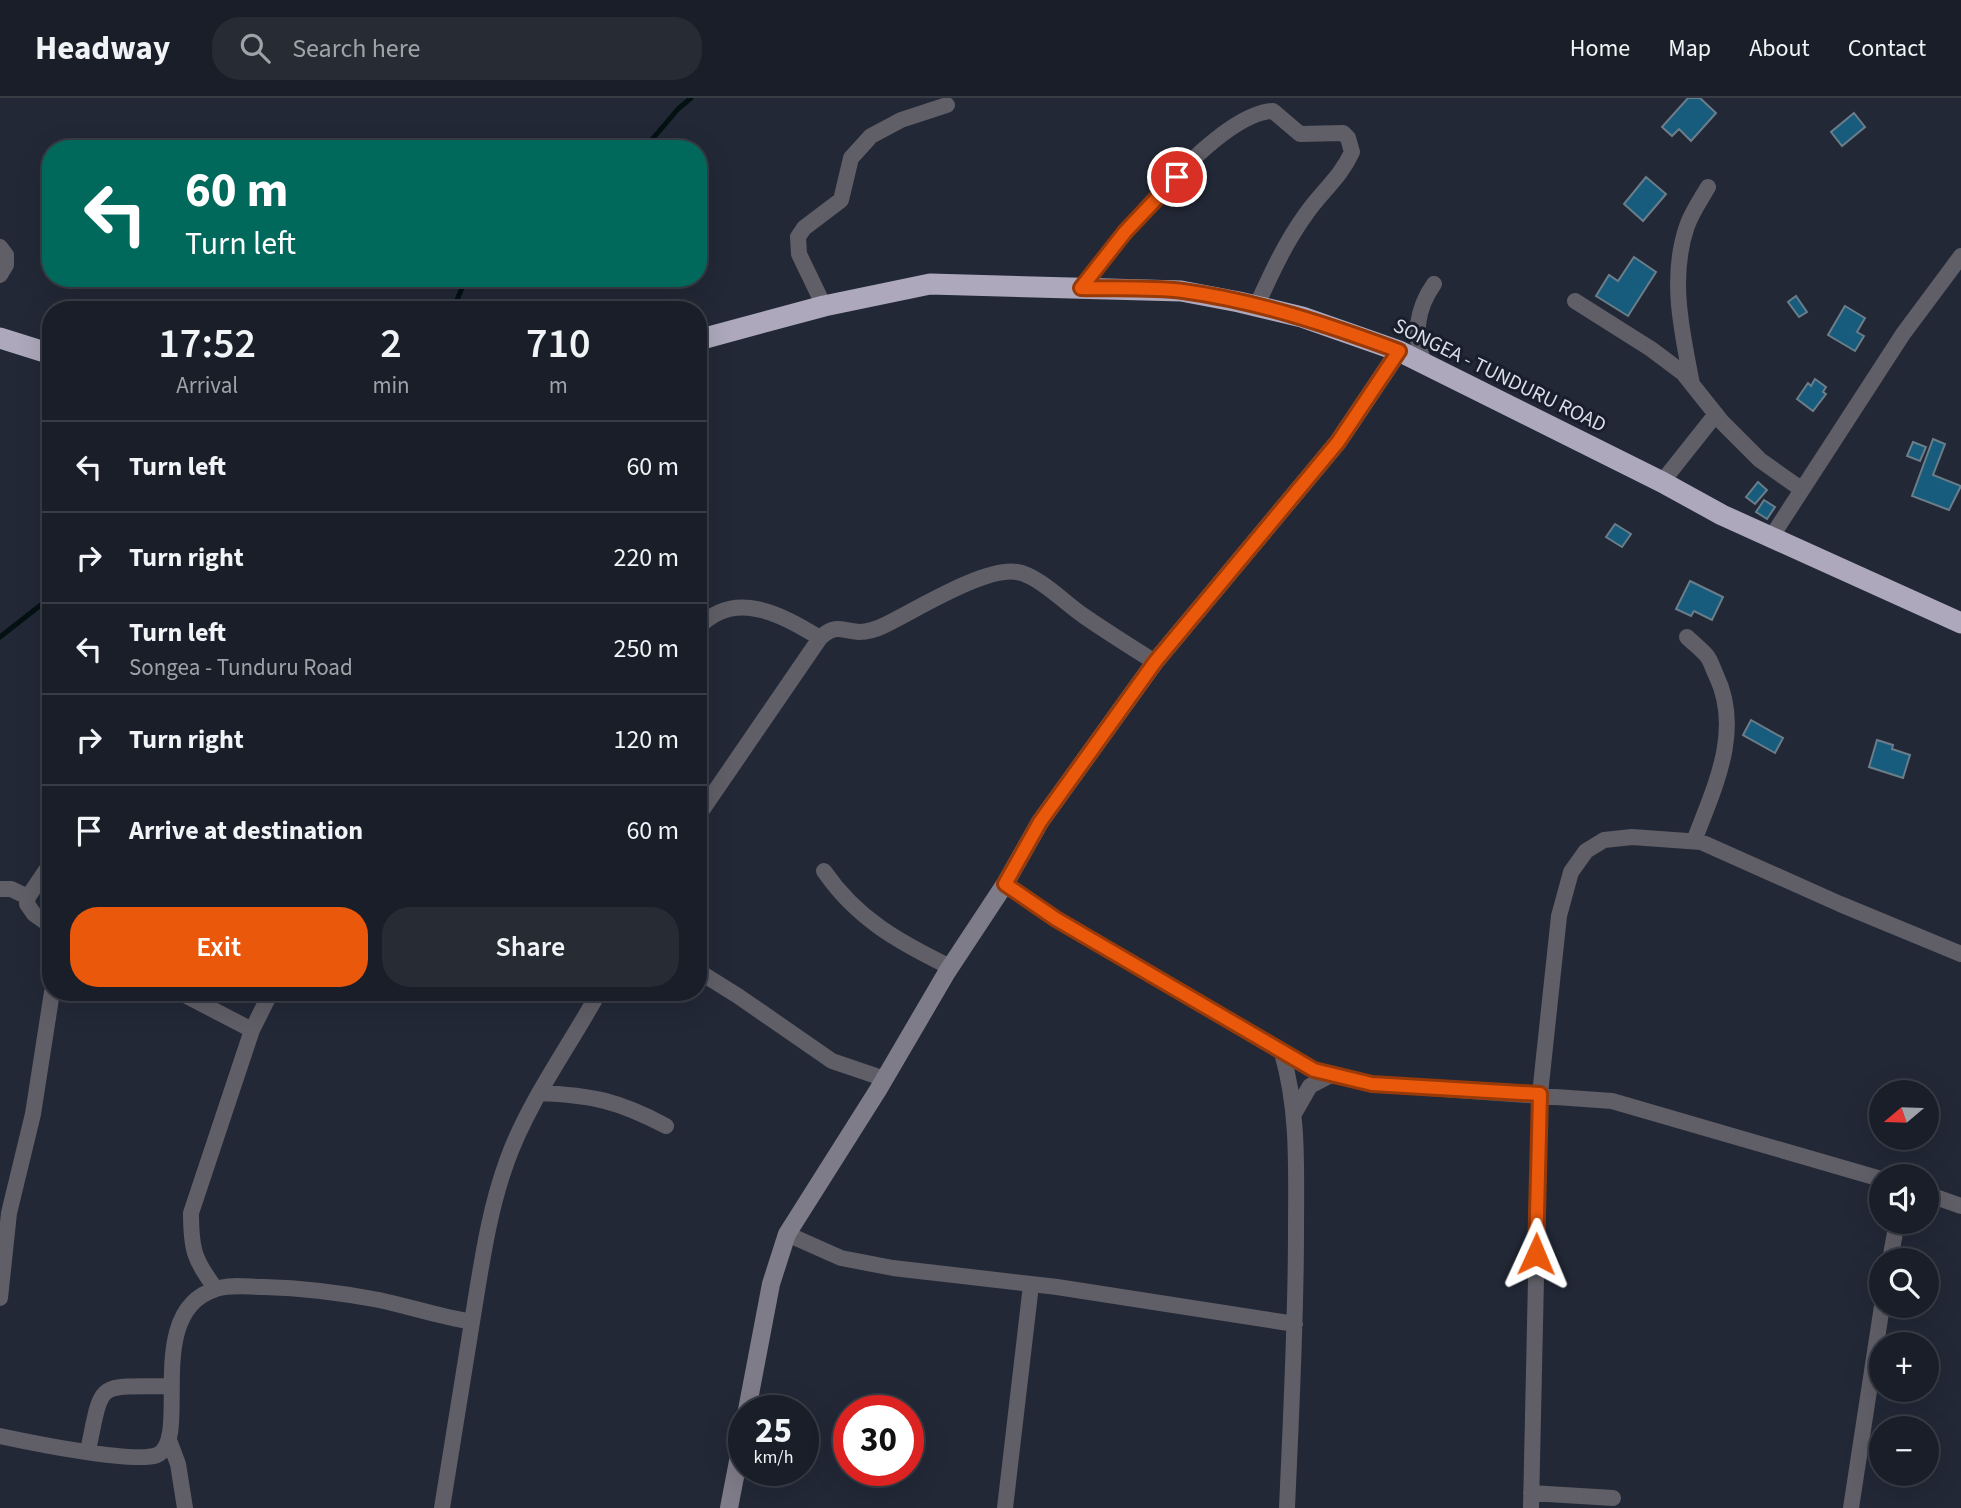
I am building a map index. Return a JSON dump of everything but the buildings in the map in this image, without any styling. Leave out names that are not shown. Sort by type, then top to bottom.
[{"type":"highway","name":"SONGEA - TUNDURU ROAD","points":[[707,338],[824,306],[930,284],[1181,291],[1302,317],[1399,351],[1662,482],[1722,515],[1961,622]]},
{"type":"highway","points":[[0,338],[42,351]]},
{"type":"street","points":[[824,306],[799,254],[798,237],[804,228],[841,200],[851,158],[871,136],[901,120],[947,105]]},
{"type":"street","points":[[1081,288],[1125,232],[1200,152],[1233,125],[1254,114],[1273,111],[1300,134],[1315,136],[1343,133],[1348,138],[1352,152],[1345,168],[1308,211],[1279,256],[1256,307]]},
{"type":"street","points":[[1692,384],[1679,314],[1681,250],[1688,224],[1708,187]]},
{"type":"street","points":[[0,247],[6,255],[6,265],[0,275]]},
{"type":"street","points":[[1772,536],[1903,334],[1961,256]]},
{"type":"street","points":[[1425,364],[1420,352],[1419,316],[1426,295],[1434,284]]},
{"type":"street","points":[[1575,301],[1651,349],[1692,384],[1716,414],[1760,460],[1801,489]]},
{"type":"street","points":[[750,1395],[771,1284],[788,1234],[885,1079],[950,967],[1005,884],[1040,822],[1155,662],[1338,442],[1399,351]]},
{"type":"street","points":[[1662,482],[1716,414]]},
{"type":"street","points":[[707,803],[820,638],[835,629],[858,632],[882,627],[917,606],[996,574],[1017,572],[1031,577],[1083,616],[1155,662]]},
{"type":"street","points":[[707,621],[718,612],[733,608],[755,608],[792,621],[820,638]]},
{"type":"street","points":[[1687,637],[1707,656],[1720,683],[1726,706],[1727,735],[1720,774],[1694,841]]},
{"type":"street","points":[[1614,1498],[1531,1501],[1540,1094],[1559,916],[1571,872],[1586,851],[1604,840],[1632,837],[1701,842],[1961,954]]},
{"type":"street","points":[[824,871],[841,896],[873,922],[893,937],[950,967]]},
{"type":"street","points":[[42,876],[28,897],[29,909],[42,919]]},
{"type":"street","points":[[1005,884],[1056,919],[1314,1070],[1384,1085],[1612,1101],[1869,1176]]},
{"type":"street","points":[[0,889],[11,889],[28,897]]},
{"type":"street","points":[[707,977],[832,1061],[885,1079]]},
{"type":"street","points":[[0,1298],[9,1213],[33,1114],[51,1001]]},
{"type":"street","points":[[196,1001],[251,1030]]},
{"type":"street","points":[[216,1289],[200,1267],[191,1242],[191,1213],[251,1030],[266,1001]]},
{"type":"street","points":[[442,1508],[482,1261],[507,1160],[539,1093],[594,1001]]},
{"type":"street","points":[[1282,1053],[1292,1088],[1295,1112],[1295,1324],[1287,1508]]},
{"type":"street","points":[[1295,1112],[1310,1086],[1331,1075]]},
{"type":"street","points":[[539,1093],[582,1095],[611,1101],[666,1126]]},
{"type":"street","points":[[1939,1198],[1961,1206]]},
{"type":"street","points":[[788,1234],[841,1258],[893,1268],[1031,1285],[1295,1324]]},
{"type":"street","points":[[1005,1508],[1031,1285]]},
{"type":"street","points":[[0,1436],[41,1445],[145,1458],[159,1454],[166,1447],[171,1432],[170,1386],[175,1343],[182,1320],[191,1302],[216,1289],[235,1286],[348,1294],[472,1322]]},
{"type":"street","points":[[1851,1508],[1880,1318]]},
{"type":"street","points":[[88,1451],[99,1398],[106,1390],[124,1386],[170,1386]]},
{"type":"street","points":[[169,1440],[178,1464],[185,1508]]},
{"type":"street","points":[[729,1508],[733,1486]]},
{"type":"waterway","points":[[652,140],[691,98]]},
{"type":"waterway","points":[[457,301],[462,287]]},
{"type":"waterway","points":[[0,637],[42,604]]},
{"type":"route","points":[[1177,177],[1125,232],[1081,288],[1181,291],[1239,302],[1302,317],[1399,351],[1338,442],[1155,662],[1109,730],[1040,822],[1005,884],[1056,919],[1314,1070],[1372,1084],[1540,1094],[1536,1254]]}]
